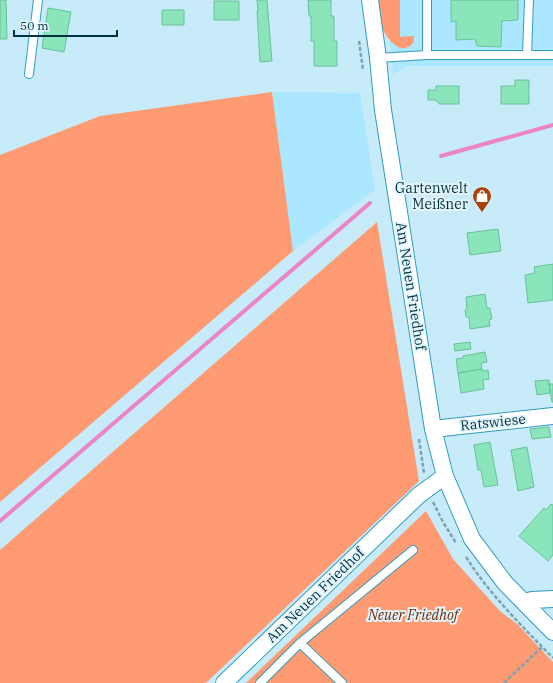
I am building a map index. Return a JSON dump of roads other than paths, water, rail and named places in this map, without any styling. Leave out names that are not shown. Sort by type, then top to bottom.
[{"type":"street","name":"Am Neuen Friedhof","points":[[370,0],[384,110],[433,429],[445,476],[472,539],[505,583],[553,632]]},
{"type":"street","name":"Ratswiese","points":[[433,429],[553,416]]},
{"type":"street","name":"Am Neuen Friedhof","points":[[224,683],[419,495],[445,476]]},
{"type":"street","points":[[524,602],[553,599]]},
{"type":"lane","points":[[29,74],[38,0]]},
{"type":"lane","points":[[427,0],[427,55]]},
{"type":"lane","points":[[527,55],[529,0]]},
{"type":"lane","points":[[378,58],[427,55],[553,55]]},
{"type":"lane","points":[[260,683],[300,643],[413,550]]},
{"type":"lane","points":[[300,643],[342,683]]},
{"type":"waterway","points":[[441,156],[553,125]]},
{"type":"waterway","points":[[0,521],[370,203]]},
{"type":"place","name":"Gartenwelt Meißner","points":[[482,213]]},
{"type":"park label","name":"Neuer Friedhof","points":[[413,615]]}]
